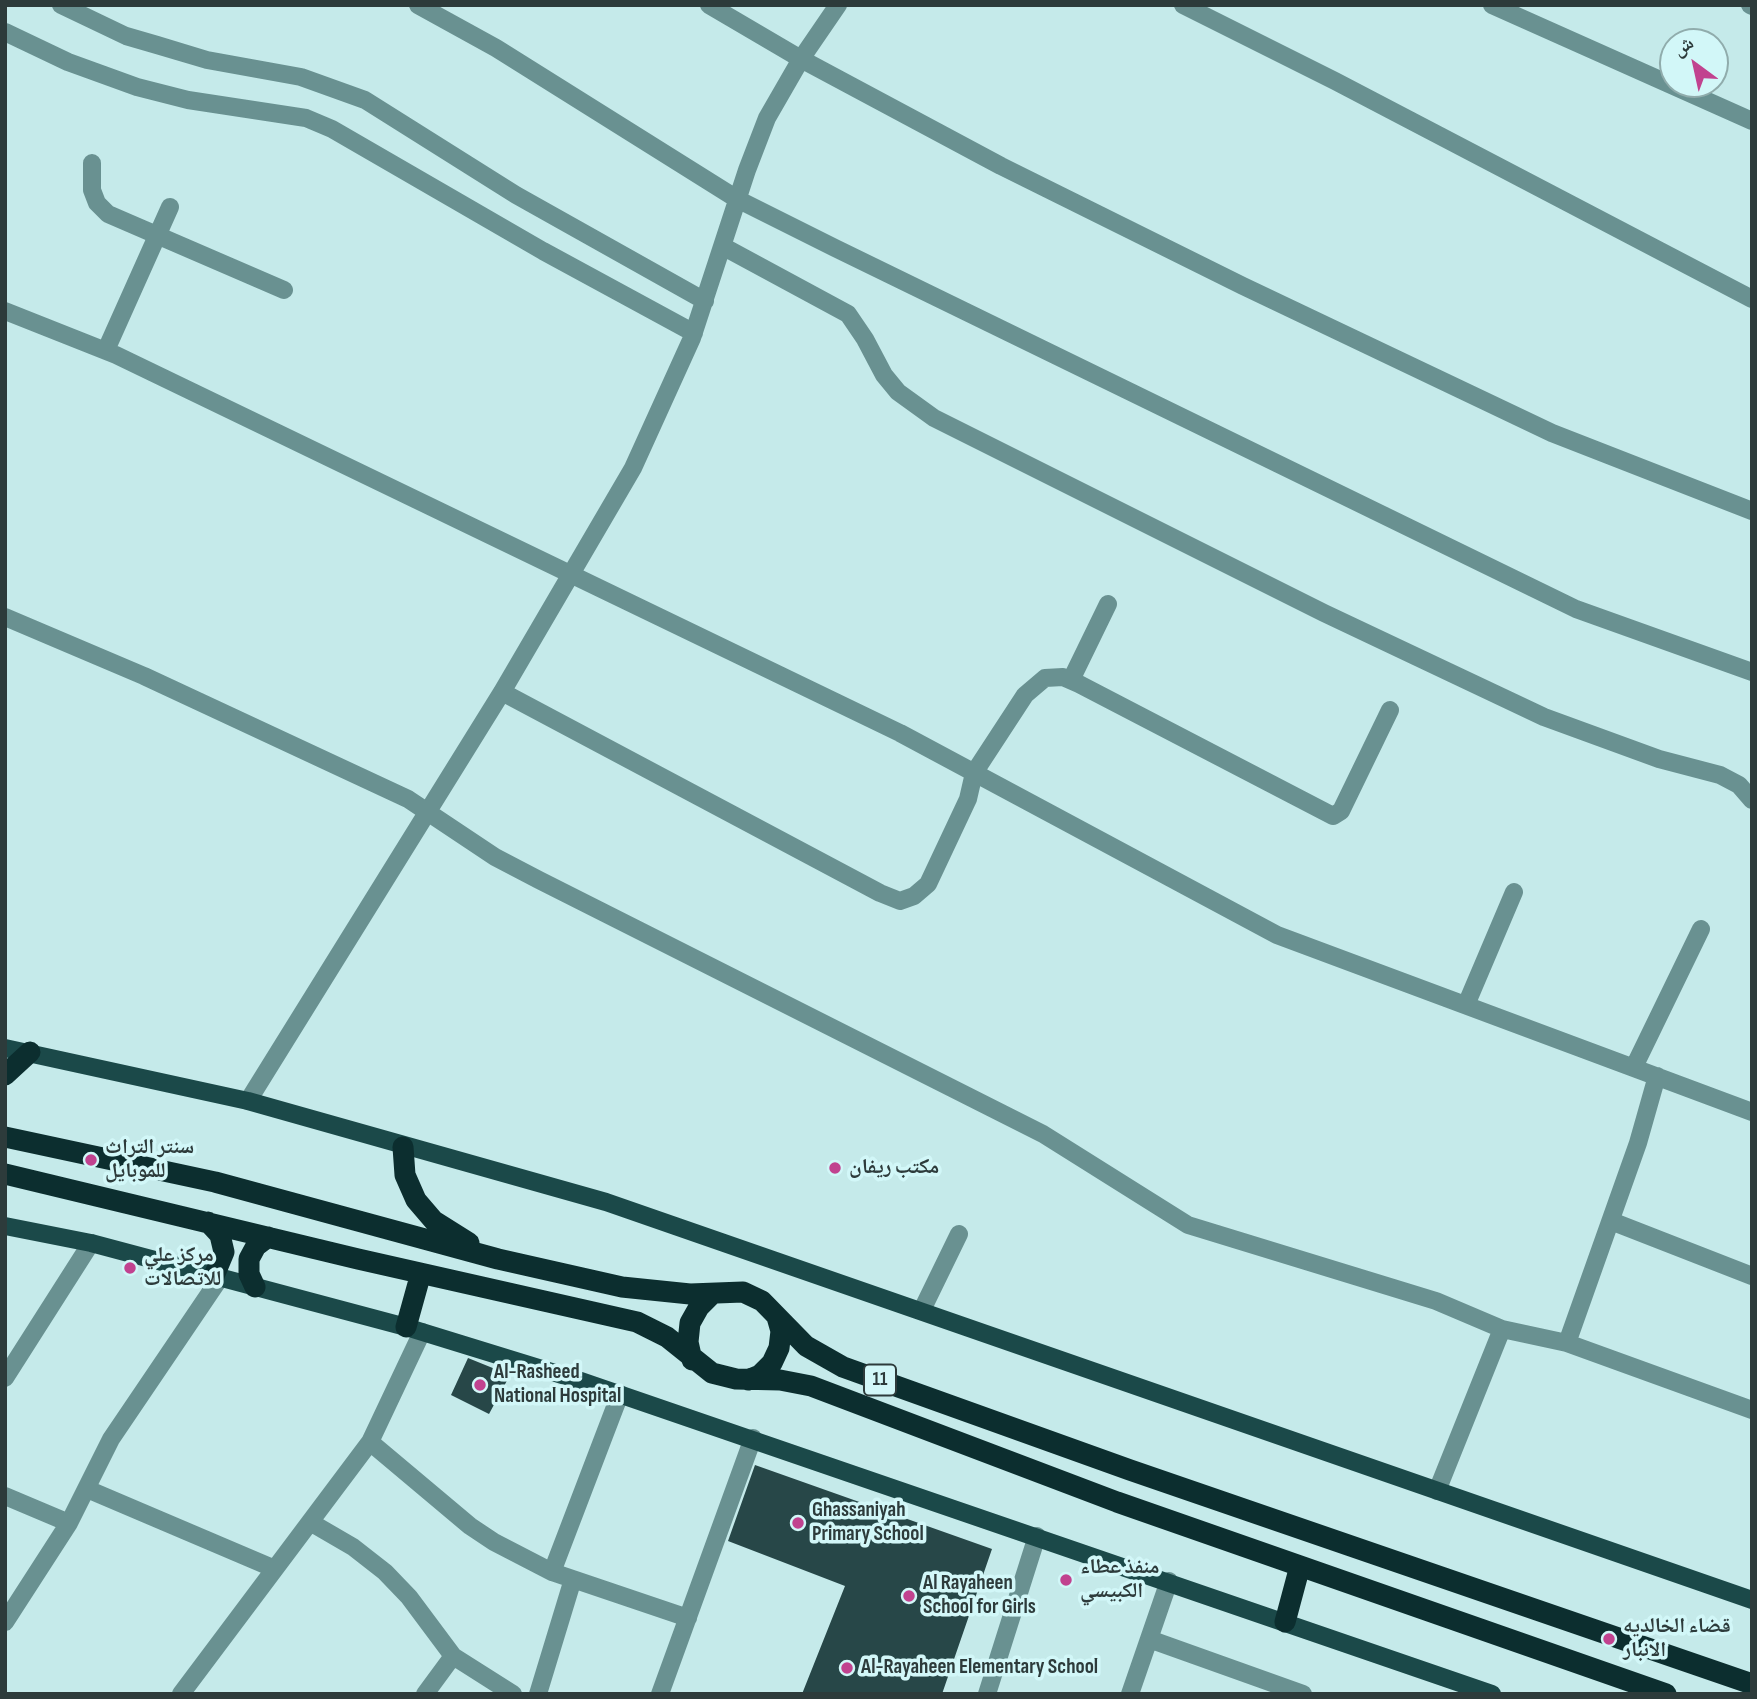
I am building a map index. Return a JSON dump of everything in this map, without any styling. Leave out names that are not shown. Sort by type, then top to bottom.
[{"type":"highway","points":[[5,1075],[30,1052]]},
{"type":"highway","name":"11","points":[[5,1138],[215,1182],[498,1259],[633,1289],[712,1294],[733,1291],[753,1296],[777,1315],[806,1346],[843,1367],[1130,1470],[1752,1684]]},
{"type":"highway","points":[[403,1147],[405,1175],[424,1212],[445,1229],[498,1259]]},
{"type":"highway","name":"11","points":[[5,1174],[637,1322],[667,1337],[692,1360],[712,1373],[748,1380],[780,1380],[811,1386],[1117,1502],[1666,1694]]},
{"type":"highway","points":[[208,1222],[223,1244],[217,1277]]},
{"type":"highway","points":[[255,1287],[248,1274],[249,1259],[256,1246],[268,1237]]},
{"type":"highway","points":[[414,1330],[421,1273]]},
{"type":"highway","points":[[692,1360],[688,1342],[690,1323],[699,1307],[712,1294]]},
{"type":"highway","points":[[748,1380],[760,1375],[772,1363],[779,1348],[781,1331],[777,1315]]},
{"type":"highway","points":[[1284,1622],[1300,1566]]},
{"type":"main road","points":[[5,1048],[248,1101],[374,1136],[403,1147],[606,1202],[1752,1600]]},
{"type":"main road","points":[[5,1226],[91,1244],[414,1330],[620,1394],[1492,1694]]},
{"type":"street","points":[[61,5],[126,36],[207,60],[301,77],[358,97],[516,195],[705,301]]},
{"type":"street","points":[[418,5],[496,48],[737,199],[1018,340],[1283,464],[1576,609],[1752,673]]},
{"type":"street","points":[[709,5],[801,60],[1098,214],[1552,433],[1752,511]]},
{"type":"street","points":[[248,1101],[502,692],[633,468],[694,333],[724,247],[737,199],[767,118],[838,5]]},
{"type":"street","points":[[1183,5],[1335,81],[1752,299]]},
{"type":"street","points":[[1492,5],[1752,121]]},
{"type":"street","points":[[5,32],[68,62],[137,87],[188,100],[306,118],[332,129],[543,251],[694,333]]},
{"type":"street","points":[[92,163],[92,190],[100,207],[120,220],[284,290]]},
{"type":"street","points":[[106,350],[170,207]]},
{"type":"street","points":[[724,247],[848,313],[884,375],[898,392],[934,418],[1324,612],[1544,717],[1659,759],[1720,775],[1739,785],[1752,800]]},
{"type":"street","points":[[5,310],[106,350],[900,733],[1277,935],[1752,1112]]},
{"type":"street","points":[[1071,680],[1108,604]]},
{"type":"street","points":[[5,617],[144,676],[428,811],[495,857],[1043,1134],[1188,1225],[1436,1301],[1503,1329],[1567,1343],[1752,1410]]},
{"type":"street","points":[[502,692],[880,893],[900,901],[923,889],[936,871],[968,799],[974,772],[1031,688],[1054,676],[1071,680],[1333,816],[1341,811],[1390,710]]},
{"type":"street","points":[[1466,1005],[1514,892]]},
{"type":"street","points":[[1634,1067],[1700,929]]},
{"type":"street","points":[[1567,1343],[1611,1221],[1657,1076]]},
{"type":"street","points":[[1611,1221],[1752,1276]]},
{"type":"street","points":[[922,1310],[959,1234]]},
{"type":"street","points":[[5,1378],[91,1244]]},
{"type":"street","points":[[5,1622],[69,1523],[111,1439],[217,1277]]},
{"type":"street","points":[[1437,1491],[1503,1329]]},
{"type":"street","points":[[181,1694],[370,1442],[414,1330]]},
{"type":"street","points":[[552,1572],[620,1394]]},
{"type":"street","points":[[660,1694],[753,1438]]},
{"type":"street","points":[[370,1442],[470,1526],[552,1572],[688,1618]]},
{"type":"street","points":[[87,1489],[275,1569]]},
{"type":"street","points":[[5,1496],[69,1523]]},
{"type":"street","points":[[310,1522],[354,1547],[385,1572],[410,1597],[453,1656],[513,1694]]},
{"type":"street","points":[[987,1694],[1037,1536]]},
{"type":"street","points":[[538,1694],[573,1579]]},
{"type":"street","points":[[1130,1694],[1169,1581]]},
{"type":"street","points":[[1149,1639],[1303,1694]]},
{"type":"street","points":[[425,1694],[453,1656]]},
{"type":"building","name":"Al-Rasheed National Hospital","points":[[468,1358],[510,1375],[489,1414],[451,1395]]},
{"type":"building","points":[[755,1465],[992,1549],[942,1694],[802,1694],[845,1586],[728,1541]]},
{"type":"place","name":"سنتر التراث للموبايل","points":[[91,1160]]},
{"type":"place","name":"مكتب ريفان","points":[[835,1168]]},
{"type":"place","name":"مركز علي للاتصالات","points":[[130,1268]]},
{"type":"place","name":"Al-Rasheed National Hospital","points":[[480,1385]]},
{"type":"place","name":"Ghassaniyah Primary School","points":[[798,1523]]},
{"type":"place","name":"منفذ عطاء الكبيسي","points":[[1066,1580]]},
{"type":"place","name":"Al Rayaheen School for Girls","points":[[909,1596]]},
{"type":"place","name":"قضاء الخالديه الانبار","points":[[1609,1639]]},
{"type":"place","name":"Al-Rayaheen Elementary School","points":[[847,1668]]}]
